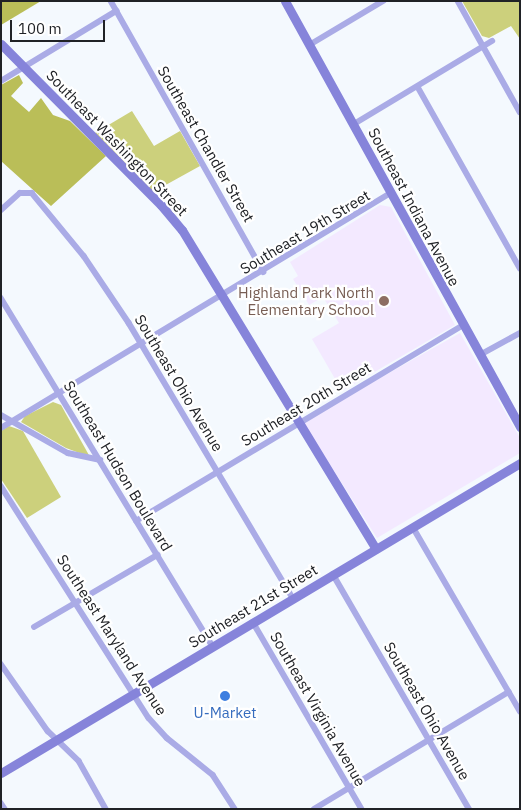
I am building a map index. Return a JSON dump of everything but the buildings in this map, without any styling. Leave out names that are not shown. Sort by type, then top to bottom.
[{"type":"street","name":"Southeast Chandler Street","points":[[110,1],[264,272]]},
{"type":"street","name":"Southeast Indiana Avenue","points":[[285,1],[311,44],[390,194],[520,426]]},
{"type":"street","points":[[311,44],[383,1]]},
{"type":"street","points":[[458,1],[520,112]]},
{"type":"street","points":[[1,81],[116,11]]},
{"type":"street","points":[[354,124],[492,41]]},
{"type":"street","name":"Southeast Washington Street","points":[[1,44],[174,218],[376,549]]},
{"type":"street","points":[[418,87],[520,268]]},
{"type":"street","name":"Southeast Ohio Avenue","points":[[1,210],[20,193],[28,192],[36,195],[84,256],[141,345],[293,598]]},
{"type":"street","name":"Southeast 19th Street","points":[[1,428],[264,272],[390,194]]},
{"type":"street","name":"Southeast Hudson Boulevard","points":[[1,298],[213,647]]},
{"type":"street","name":"Southeast 20th Street","points":[[136,520],[463,325]]},
{"type":"street","points":[[480,355],[520,333]]},
{"type":"street","points":[[1,415],[68,453],[100,460]]},
{"type":"street","name":"Southeast 21st Street","points":[[1,773],[520,463]]},
{"type":"street","name":"Southeast Maryland Avenue","points":[[1,486],[133,694],[158,729],[213,775],[235,809]]},
{"type":"street","points":[[413,527],[520,711]]},
{"type":"street","points":[[34,627],[157,555]]},
{"type":"street","name":"Southeast Ohio Avenue","points":[[333,574],[469,809]]},
{"type":"street","name":"Southeast Virginia Avenue","points":[[254,622],[362,809]]},
{"type":"street","points":[[1,664],[34,714],[78,760],[106,809]]},
{"type":"street","points":[[314,809],[509,692]]},
{"type":"street","points":[[1,803],[5,809]]},
{"type":"shaded area","name":"Highland Park North Elementary School","points":[[380,205],[391,207],[455,325],[342,391],[312,339],[339,323],[323,297],[309,305],[293,279],[298,276],[290,262]]},
{"type":"shaded area","points":[[460,333],[520,438],[520,453],[377,538],[304,424],[309,418]]},
{"type":"green space","points":[[1,1],[41,1],[1,25]]},
{"type":"green space","points":[[462,1],[520,1],[520,39],[511,26],[489,38],[482,36]]},
{"type":"green space","points":[[19,75],[23,83],[11,96],[29,112],[41,98],[53,115],[70,121],[106,156],[51,206],[1,161],[1,85]]},
{"type":"green space","points":[[132,111],[154,146],[180,131],[200,166],[153,192],[95,133]]},
{"type":"green space","points":[[53,402],[61,405],[90,457],[66,448],[21,422],[25,416]]},
{"type":"green space","points":[[9,426],[23,431],[61,497],[27,518],[1,479],[1,431]]},
{"type":"place","name":"Highland Park North Elementary School","points":[[384,301]]},
{"type":"place","name":"U-Market","points":[[225,696]]}]
